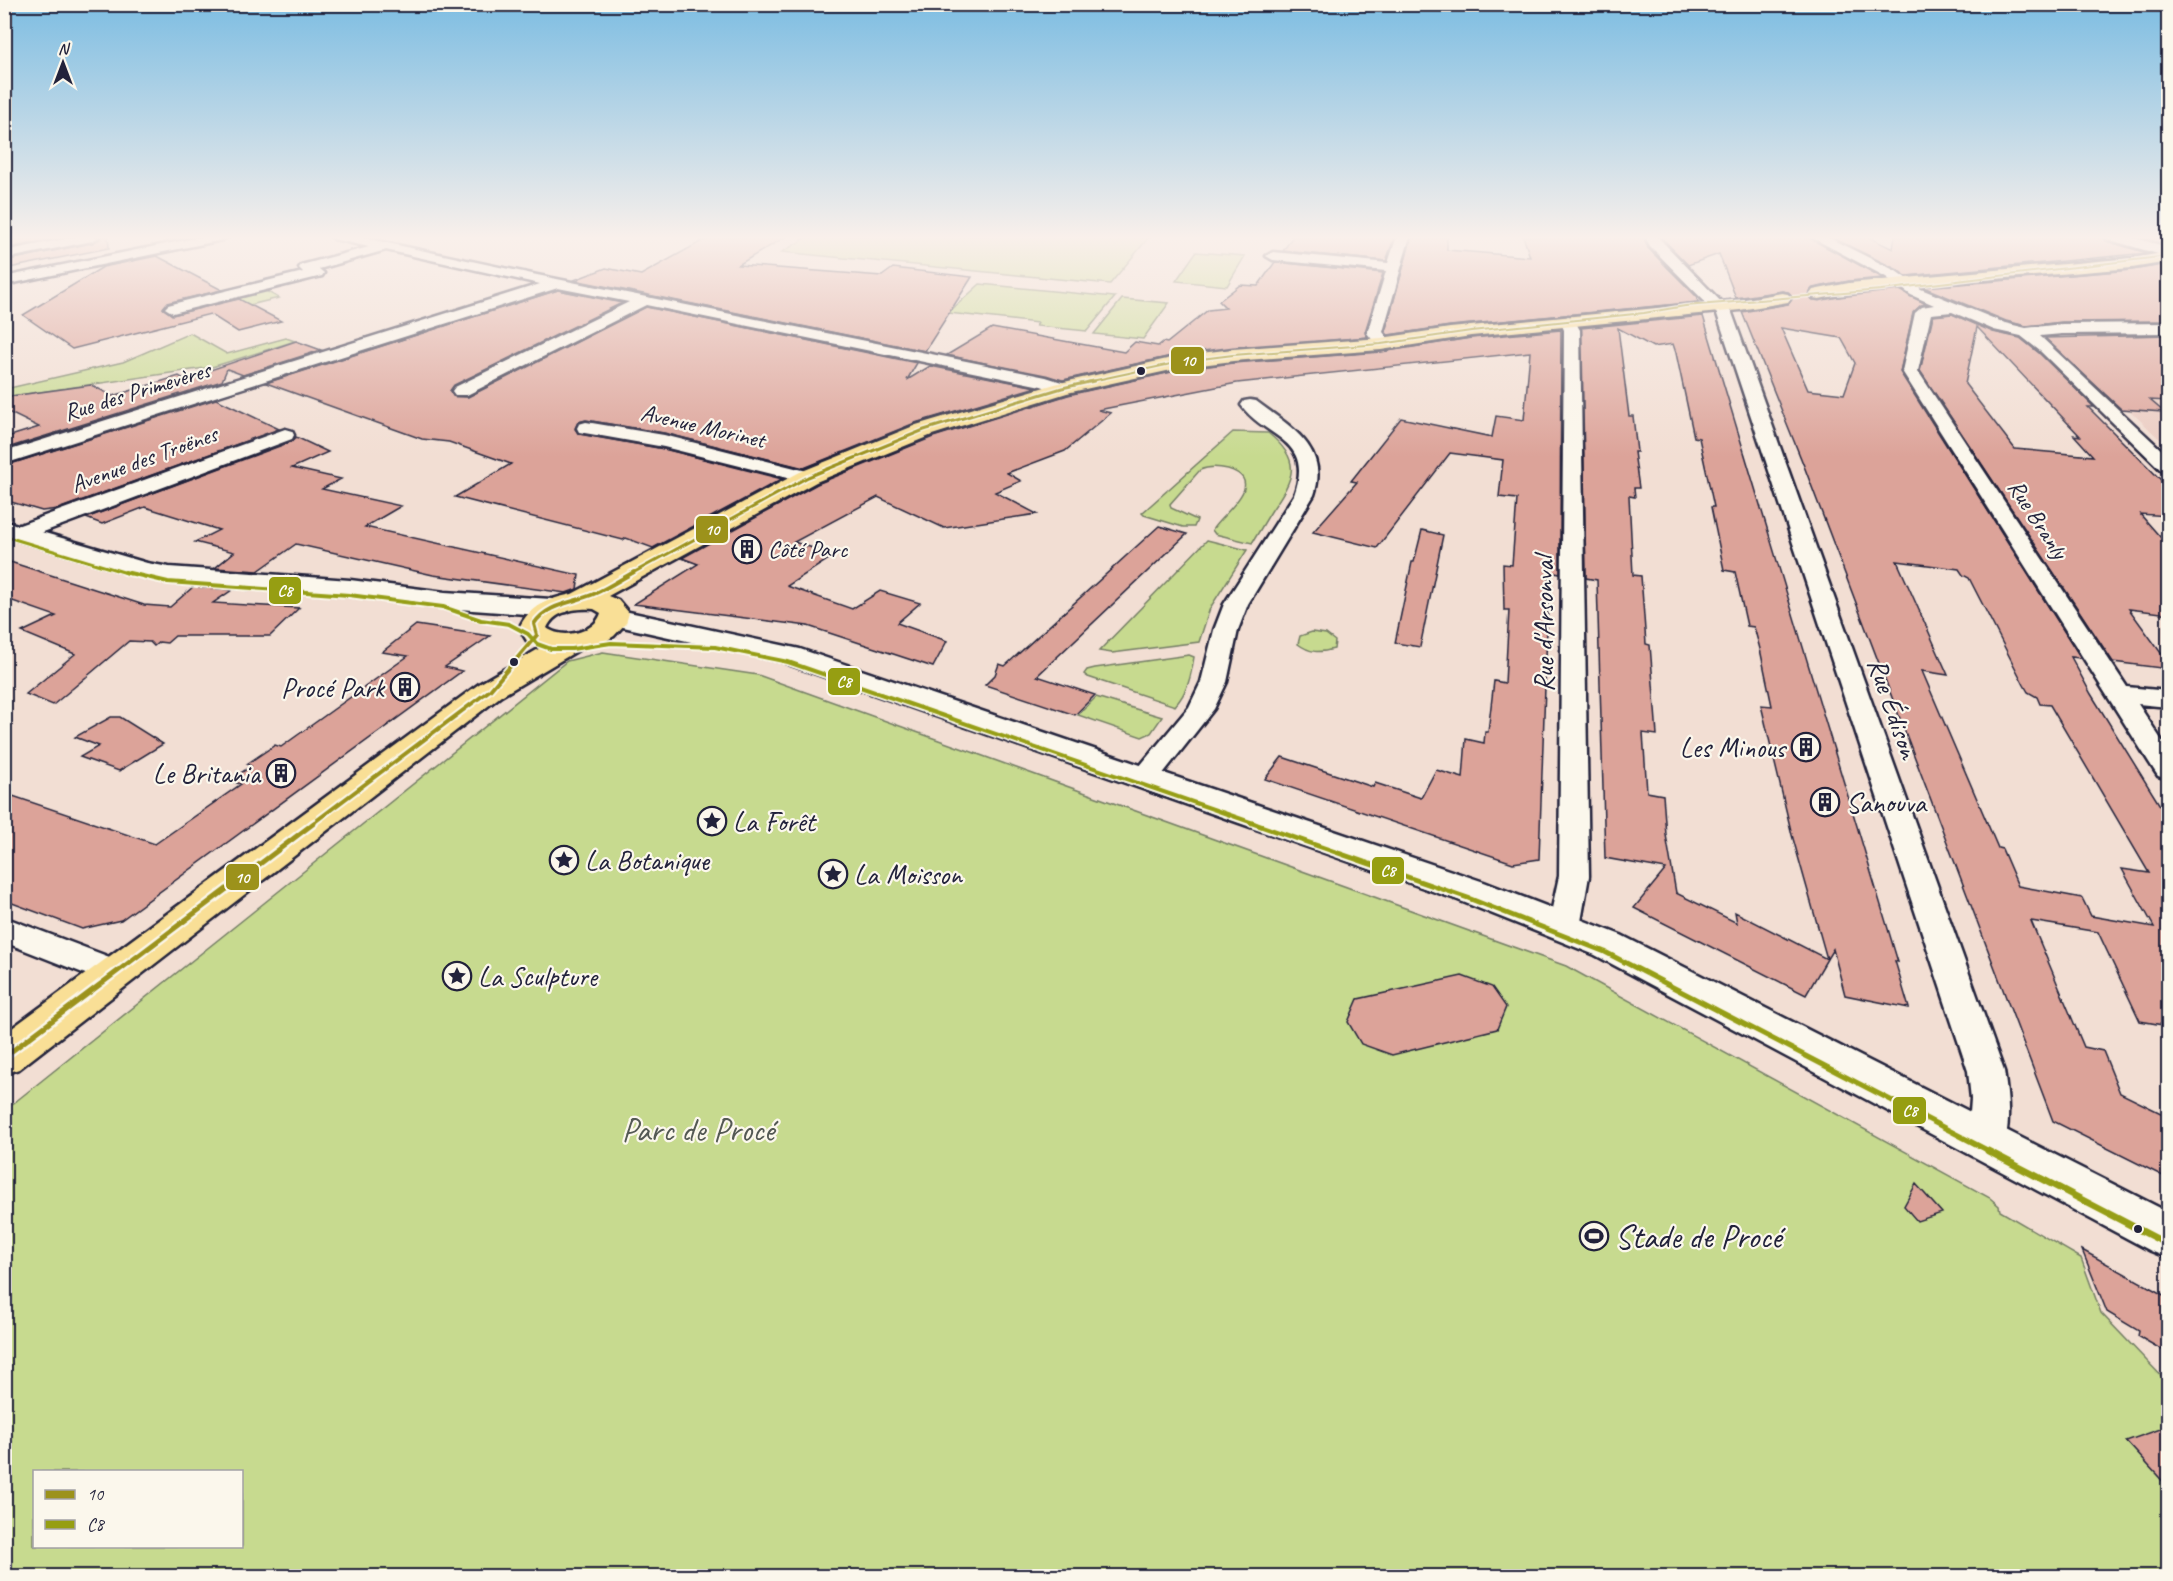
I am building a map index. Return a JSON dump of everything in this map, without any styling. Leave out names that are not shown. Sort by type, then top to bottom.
[{"type":"main road","points":[[490,690],[535,631],[539,616],[568,604],[676,549],[808,477],[924,430],[1062,388],[1164,367],[1191,367],[1239,360],[1252,355],[1673,310]]},
{"type":"main road","points":[[4,1057],[490,690],[580,639],[609,626],[620,597],[676,549]]},
{"type":"main road","points":[[568,604],[604,603],[614,614]]},
{"type":"main road","points":[[535,631],[552,642],[580,639]]},
{"type":"street","name":"Rue des Primevères","points":[[4,458],[474,310]]},
{"type":"street","points":[[461,391],[625,310]]},
{"type":"street","points":[[693,310],[1046,382],[1062,388]]},
{"type":"street","points":[[1381,310],[1375,333],[1381,341]]},
{"type":"street","name":"Rue Édison","points":[[1721,310],[1724,313],[1986,1071],[1990,1098],[1987,1140]]},
{"type":"street","name":"Rue Branly","points":[[1930,310],[1923,313],[1910,371],[2169,770]]},
{"type":"street","points":[[1956,310],[2000,327],[2026,333],[2062,329],[2169,328]]},
{"type":"street","name":"Rue d'Arsonval","points":[[1564,927],[1574,876],[1572,325],[1568,321]]},
{"type":"street","points":[[2026,333],[2046,348],[2169,466]]},
{"type":"street","points":[[1144,779],[1205,702],[1214,682],[1226,630],[1236,604],[1304,495],[1310,481],[1310,468],[1298,444],[1250,405]]},
{"type":"street","name":"Avenue Morinet","points":[[586,428],[664,441],[808,477]]},
{"type":"street","name":"Avenue des Troënes","points":[[13,530],[285,435]]},
{"type":"street","points":[[13,530],[143,570],[169,575],[341,587],[444,600],[568,604]]},
{"type":"street","points":[[444,600],[483,613],[511,617],[535,631]]},
{"type":"street","points":[[614,614],[716,640],[790,655],[1471,891],[1564,927],[1608,945],[2169,1236]]},
{"type":"street","points":[[580,639],[610,634],[716,640]]},
{"type":"street","points":[[2119,694],[2169,699]]},
{"type":"street","points":[[4,928],[116,973]]},
{"type":"shaded area","points":[[2168,334],[2168,447],[2058,342],[2070,335]]},
{"type":"green space","points":[[214,310],[230,310],[216,313]]},
{"type":"green space","points":[[952,310],[1104,310],[1087,331],[948,313]]},
{"type":"green space","points":[[1113,310],[1164,310],[1143,339],[1094,334]]},
{"type":"green space","points":[[190,333],[227,354],[286,338],[295,341],[212,367],[5,397],[5,389],[123,362]]},
{"type":"green space","points":[[1233,432],[1268,433],[1279,443],[1290,461],[1290,479],[1286,488],[1252,543],[1215,534],[1212,530],[1232,508],[1244,490],[1244,482],[1240,475],[1228,469],[1214,467],[1200,470],[1170,504],[1171,508],[1197,520],[1194,527],[1183,527],[1142,513]]},
{"type":"green space","points":[[1207,540],[1247,550],[1210,608],[1199,642],[1112,653],[1099,651]]},
{"type":"green space","points":[[1312,632],[1326,634],[1335,641],[1334,649],[1315,651],[1298,644],[1300,636]]},
{"type":"green space","name":"Parc de Procé","points":[[603,652],[758,675],[1566,966],[1990,1198],[1999,1206],[2000,1211],[2081,1258],[2101,1313],[2168,1383],[2168,1576],[5,1576],[5,1110],[567,661]]},
{"type":"green space","points":[[1189,655],[1194,657],[1190,677],[1183,695],[1175,706],[1084,674],[1087,670],[1095,668]]},
{"type":"green space","points":[[1096,697],[1162,717],[1151,733],[1142,737],[1078,715]]},
{"type":"building","points":[[32,310],[165,310],[172,315],[194,310],[260,310],[281,321],[238,332],[210,314],[72,349],[23,315]]},
{"type":"building","points":[[496,310],[608,310],[454,385],[450,391],[453,396],[468,397],[641,310],[659,310],[917,363],[907,380],[930,366],[1036,387],[915,423],[804,468],[664,433],[586,420],[578,422],[575,429],[579,434],[664,449],[782,479],[653,548],[626,538],[623,540],[455,497],[511,464],[449,442],[422,439],[266,383]]},
{"type":"building","points":[[721,310],[951,310],[925,351]]},
{"type":"building","points":[[1208,310],[1372,310],[1365,332],[1367,337],[1185,353],[1063,380],[947,355],[992,328],[1124,352],[1135,342],[1158,346],[1163,342],[1167,343]]},
{"type":"building","points":[[1391,310],[1618,310],[1450,326],[1388,335],[1385,332]]},
{"type":"building","points":[[1755,310],[1916,310],[1913,313],[1900,372],[2081,658],[2071,657],[2091,694],[2169,820],[2169,1026],[2140,1021],[2098,932],[2031,921],[2084,1047],[2103,1051],[2120,1093],[2169,1117],[2169,1179],[2053,1121],[1804,466],[1742,312]],"holes":[[[1781,328],[1841,338],[1855,363],[1844,394],[1808,390]],[[1897,561],[1959,569],[1969,578],[2028,692],[2037,697],[2040,704],[2050,705],[2149,873],[2122,869],[2154,927],[2091,916],[2082,898],[2018,886],[2002,849],[1998,848],[1922,671],[1948,675]]]},
{"type":"building","points":[[1979,310],[2169,310],[2169,321],[2062,322],[2026,326]]},
{"type":"building","points":[[1952,314],[1993,332],[2020,338],[2039,353],[2094,407],[2088,407],[2169,488],[2169,516],[2140,514],[2169,547],[2169,614],[2129,609],[2169,664],[2169,669],[2113,662],[1920,371],[1933,316]],"holes":[[[1977,327],[2080,436],[2074,435],[2093,456],[2015,449],[1965,384]]]},
{"type":"building","points":[[1703,316],[1898,962],[1895,961],[1909,1008],[1845,995],[1833,949],[1806,995],[1634,908],[1666,869],[1605,858],[1597,580],[1586,578],[1581,328]],"holes":[[[1618,328],[1653,347],[1673,344],[1676,353],[1694,437],[1699,438],[1714,507],[1711,507],[1724,570],[1735,572],[1747,626],[1754,627],[1760,649],[1772,706],[1761,705],[1792,835],[1827,959],[1735,912],[1737,923],[1676,893],[1666,835],[1663,795],[1647,792],[1643,733],[1657,735],[1650,645],[1646,644],[1641,576],[1633,575],[1629,496],[1635,497],[1634,488],[1639,488],[1634,452],[1637,452],[1633,416],[1629,416]]]},
{"type":"building","points":[[1561,330],[1560,574],[1549,572],[1539,859],[1513,863],[1265,779],[1282,757],[1373,787],[1375,783],[1421,798],[1436,770],[1463,778],[1466,739],[1484,743],[1485,732],[1488,732],[1494,681],[1505,683],[1509,610],[1504,610],[1503,564],[1512,565],[1517,499],[1499,497],[1503,460],[1450,453],[1377,548],[1313,532],[1357,482],[1351,481],[1401,418],[1492,437],[1496,416],[1524,420],[1530,352],[1237,383],[1098,410],[1111,413],[1065,451],[1007,473],[1021,481],[995,492],[1037,514],[944,528],[878,497],[794,542],[835,555],[787,586],[852,609],[880,591],[920,603],[897,623],[947,641],[933,667],[808,626],[634,604],[698,564],[682,558],[817,484],[933,437],[1068,395],[1185,369],[1233,363],[1381,352],[1471,338]]},
{"type":"building","points":[[2169,335],[2169,401],[2150,400],[2164,412],[2121,409],[2045,338]]},
{"type":"building","points":[[296,341],[321,350],[243,375],[227,369],[222,381],[4,449],[4,438],[39,427],[4,410],[4,397],[91,385],[113,396],[179,376],[184,379]]},
{"type":"building","points":[[216,399],[279,429],[58,509],[42,511],[4,500],[4,466]]},
{"type":"building","points":[[296,437],[328,452],[292,468],[341,479],[322,489],[401,506],[365,527],[579,575],[577,589],[566,593],[433,575],[296,544],[258,571],[215,568],[234,552],[195,542],[219,530],[145,507],[102,524],[86,518],[293,441]]},
{"type":"building","points":[[1159,526],[1187,534],[1037,676],[1095,695],[1075,715],[985,685],[995,675],[999,664],[1005,666]]},
{"type":"building","points":[[1422,530],[1443,535],[1420,647],[1395,643],[1412,562],[1414,562]]},
{"type":"building","points":[[4,560],[144,605],[170,607],[193,587],[232,590],[213,603],[299,608],[270,636],[175,636],[167,643],[159,642],[154,646],[150,642],[129,641],[53,705],[26,694],[75,654],[22,632],[56,616],[4,598]]},
{"type":"building","points":[[416,625],[490,636],[445,667],[462,671],[121,920],[82,929],[4,900],[4,793],[155,844],[241,784],[229,781],[251,766],[247,764],[275,745],[281,747],[408,656],[382,652]]},
{"type":"building","points":[[111,717],[120,717],[163,744],[119,771],[80,757],[99,746],[75,737]]},
{"type":"building","points":[[1462,976],[1492,987],[1506,1007],[1497,1029],[1392,1055],[1361,1044],[1348,1022],[1358,999]]},
{"type":"building","points":[[1916,1184],[1942,1213],[1917,1221],[1904,1206]]},
{"type":"building","points":[[2082,1250],[2169,1298],[2169,1354],[2138,1336],[2139,1331],[2107,1312]]},
{"type":"building","points":[[2169,1426],[2169,1488],[2126,1441]]},
{"type":"transit line","name":"10","points":[[4,1057],[490,690],[537,635],[534,624],[539,616],[550,609],[594,594],[808,477],[924,430],[1062,388],[1185,361],[1233,355],[1381,344],[1471,331],[1663,310]]},
{"type":"transit line","name":"C8","points":[[4,536],[141,577],[168,582],[349,595],[443,607],[481,620],[509,624],[528,634],[537,644],[551,649],[572,649],[611,643],[715,647],[788,662],[1468,898],[1605,952],[2165,1243]]},
{"type":"place","name":"Côté Parc","points":[[747,549]]},
{"type":"place","name":"Procé Park","points":[[405,687]]},
{"type":"place","name":"Les Minous","points":[[1806,747]]},
{"type":"place","name":"Le Britania","points":[[281,773]]},
{"type":"place","name":"Sanouva","points":[[1825,802]]},
{"type":"place","name":"La Forêt","points":[[712,821]]},
{"type":"place","name":"La Botanique","points":[[564,860]]},
{"type":"place","name":"La Moisson","points":[[833,874]]},
{"type":"place","name":"La Sculpture","points":[[457,976]]},
{"type":"place","name":"Stade de Procé","points":[[1594,1236]]}]
